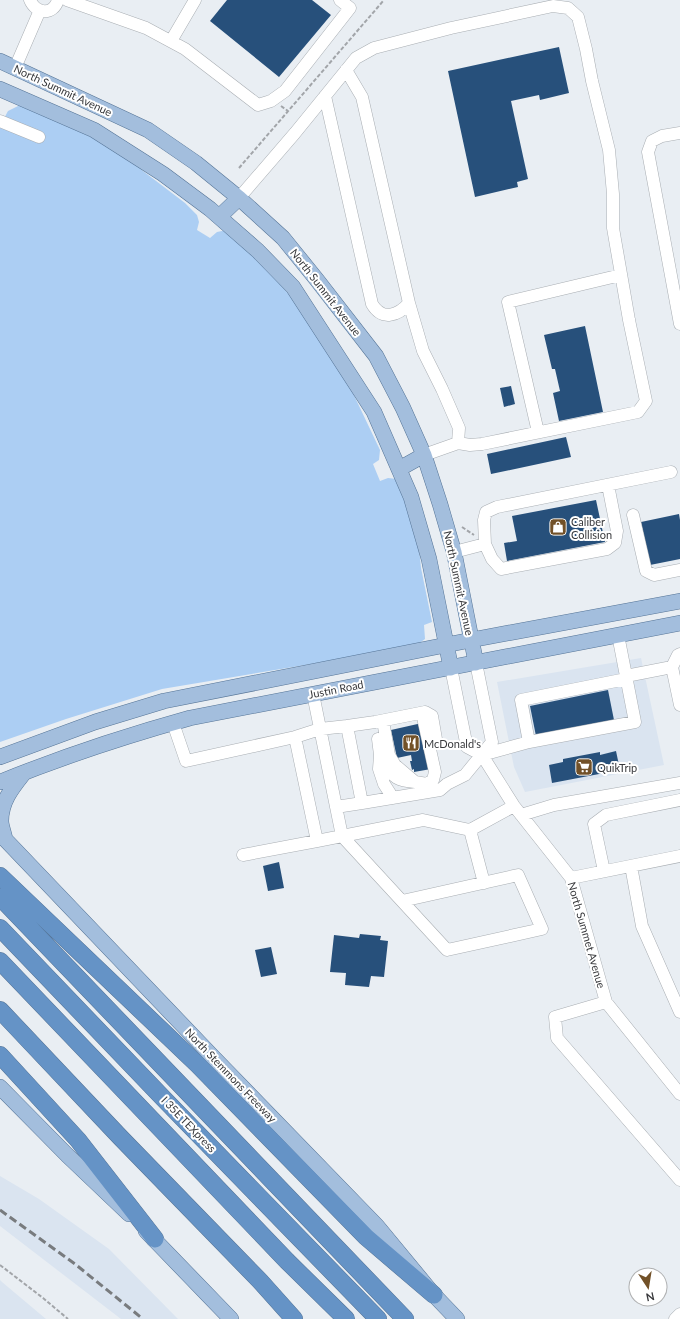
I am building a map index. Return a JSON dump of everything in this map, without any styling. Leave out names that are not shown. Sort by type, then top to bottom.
[{"type":"highway","points":[[0,876],[197,1064],[366,1237],[434,1294]]},
{"type":"highway","points":[[0,897],[405,1319]]},
{"type":"highway","name":"I 35E TEXpress","points":[[0,928],[378,1319]]},
{"type":"highway","points":[[0,961],[282,1255],[346,1319]]},
{"type":"highway","points":[[0,1010],[120,1137],[255,1276],[294,1319]]},
{"type":"highway","points":[[0,1055],[78,1140],[155,1239]]},
{"type":"main road","name":"North Summit Avenue","points":[[0,61],[148,130],[196,163],[239,198],[283,238],[317,280],[376,356],[403,408],[424,455],[454,552],[476,663]]},
{"type":"main road","points":[[1,92],[15,68]]},
{"type":"main road","name":"North Summit Avenue","points":[[1,92],[94,130],[163,174],[210,209],[258,251],[293,287],[374,412],[411,497],[429,559],[445,645],[451,668]]},
{"type":"main road","points":[[219,218],[239,198]]},
{"type":"main road","points":[[399,470],[424,455]]},
{"type":"main road","name":"Justin Road","points":[[0,757],[95,722],[164,701],[445,645],[680,601]]},
{"type":"main road","name":"Justin Road","points":[[0,782],[24,772],[123,738],[172,723],[214,713],[680,623]]},
{"type":"main road","points":[[2,837],[1,821],[4,804],[8,793],[24,772]]},
{"type":"main road","name":"North Stemmons Freeway","points":[[2,837],[377,1226],[457,1319]]},
{"type":"main road","points":[[0,1087],[67,1155],[155,1239],[231,1319]]},
{"type":"street","points":[[30,0],[35,8],[40,10],[49,10],[54,7],[58,0]]},
{"type":"street","points":[[67,0],[146,28],[171,41],[185,49],[258,105],[271,101],[285,92],[350,8],[340,0]]},
{"type":"street","points":[[171,41],[195,0]]},
{"type":"street","points":[[239,198],[356,58],[374,48],[451,28],[553,6],[568,8],[578,17],[609,150],[613,194],[613,228],[629,320],[646,401],[638,412],[482,444],[470,445],[458,443],[424,455]]},
{"type":"street","points":[[15,68],[40,10]]},
{"type":"street","points":[[346,70],[362,96],[409,303],[423,351],[459,428],[458,443]]},
{"type":"street","points":[[325,96],[372,304],[380,313],[390,315],[402,310],[409,303]]},
{"type":"street","points":[[0,121],[39,137]]},
{"type":"street","points":[[680,133],[662,136],[652,142],[648,152],[680,324]]},
{"type":"street","points":[[538,432],[508,302],[621,275]]},
{"type":"street","points":[[608,486],[617,531],[615,543],[607,549],[501,569],[492,559],[485,544],[484,520],[486,512],[497,507],[608,486],[671,472]]},
{"type":"street","points":[[633,514],[646,571],[654,575],[680,570]]},
{"type":"street","points":[[454,552],[485,544]]},
{"type":"street","points":[[451,668],[467,747],[482,755],[528,742],[635,722],[618,635]]},
{"type":"street","points":[[680,654],[672,667],[680,705]]},
{"type":"street","points":[[336,807],[440,790],[447,784],[466,775],[492,742],[476,663]]},
{"type":"street","points":[[528,742],[521,700],[672,667]]},
{"type":"street","points":[[313,694],[342,836],[447,950],[542,929],[518,875],[402,901]]},
{"type":"street","points":[[172,723],[186,761],[296,737],[320,729],[379,722],[425,712],[432,716],[442,774],[447,784]]},
{"type":"street","points":[[379,722],[389,755],[395,765],[415,782],[427,784],[433,780],[435,776],[422,713]]},
{"type":"street","points":[[379,722],[379,768],[384,784],[393,798]]},
{"type":"street","points":[[347,726],[362,803]]},
{"type":"street","points":[[296,737],[317,841]]},
{"type":"street","name":"North Summet Avenue","points":[[482,755],[518,811],[571,878],[606,1002],[680,1094]]},
{"type":"street","points":[[243,855],[422,820],[470,830],[518,811],[680,783]]},
{"type":"street","points":[[604,872],[594,824],[606,815],[680,800]]},
{"type":"street","points":[[470,830],[484,883]]},
{"type":"street","points":[[571,878],[680,856]]},
{"type":"street","points":[[632,866],[642,926],[680,1012]]},
{"type":"street","points":[[606,1002],[555,1016],[557,1038],[680,1180]]},
{"type":"street","points":[[675,1319],[680,1314]]},
{"type":"path","points":[[238,168],[384,0]]},
{"type":"path","points":[[462,527],[475,536]]},
{"type":"path","points":[[0,1265],[68,1319]]},
{"type":"shaded area","points":[[20,105],[93,138],[131,159],[143,171],[185,203],[197,215],[199,222],[197,230],[210,238],[217,232],[227,230],[253,253],[300,307],[351,389],[380,450],[379,460],[373,464],[380,481],[388,478],[397,479],[418,538],[421,568],[432,622],[424,625],[425,639],[418,644],[353,657],[162,689],[66,719],[0,742],[0,126],[8,111]]},
{"type":"shaded area","points":[[641,658],[664,765],[525,792],[514,767],[497,682]]},
{"type":"shaded area","points":[[0,1176],[39,1199],[109,1249],[178,1319],[121,1319],[0,1226]]},
{"type":"shaded area","points":[[0,1280],[2,1282],[46,1319],[0,1319]]},
{"type":"building","points":[[227,0],[312,0],[331,15],[279,77],[210,21]]},
{"type":"building","points":[[559,47],[569,93],[540,100],[539,95],[511,101],[528,179],[517,182],[518,187],[475,197],[448,71]]},
{"type":"building","points":[[585,326],[603,412],[559,421],[553,393],[560,391],[555,369],[552,369],[544,335]]},
{"type":"building","points":[[511,386],[515,404],[504,407],[500,388]]},
{"type":"building","points":[[566,437],[571,457],[491,474],[487,454]]},
{"type":"building","name":"Caliber Collision","points":[[596,500],[605,542],[507,561],[504,543],[517,541],[512,516]]},
{"type":"building","points":[[679,514],[680,559],[650,565],[641,522]]},
{"type":"building","points":[[608,690],[614,720],[536,736],[530,706]]},
{"type":"building","name":"McDonald's","points":[[422,723],[431,769],[414,772],[410,761],[412,761],[411,755],[397,758],[391,730]]},
{"type":"building","name":"QuikTrip","points":[[616,751],[620,770],[552,783],[549,765],[563,762],[563,759],[600,752],[600,755]]},
{"type":"building","points":[[279,862],[284,888],[268,891],[263,866]]},
{"type":"building","points":[[360,934],[381,936],[380,940],[388,941],[384,977],[371,976],[369,987],[345,985],[346,973],[330,972],[334,935],[359,938]]},
{"type":"building","points":[[271,947],[277,974],[261,977],[255,950]]},
{"type":"railway","points":[[0,1210],[75,1264],[143,1319]]},
{"type":"place","name":"Caliber Collision","points":[[558,527]]},
{"type":"place","name":"McDonald's","points":[[411,743]]},
{"type":"place","name":"QuikTrip","points":[[584,767]]}]
